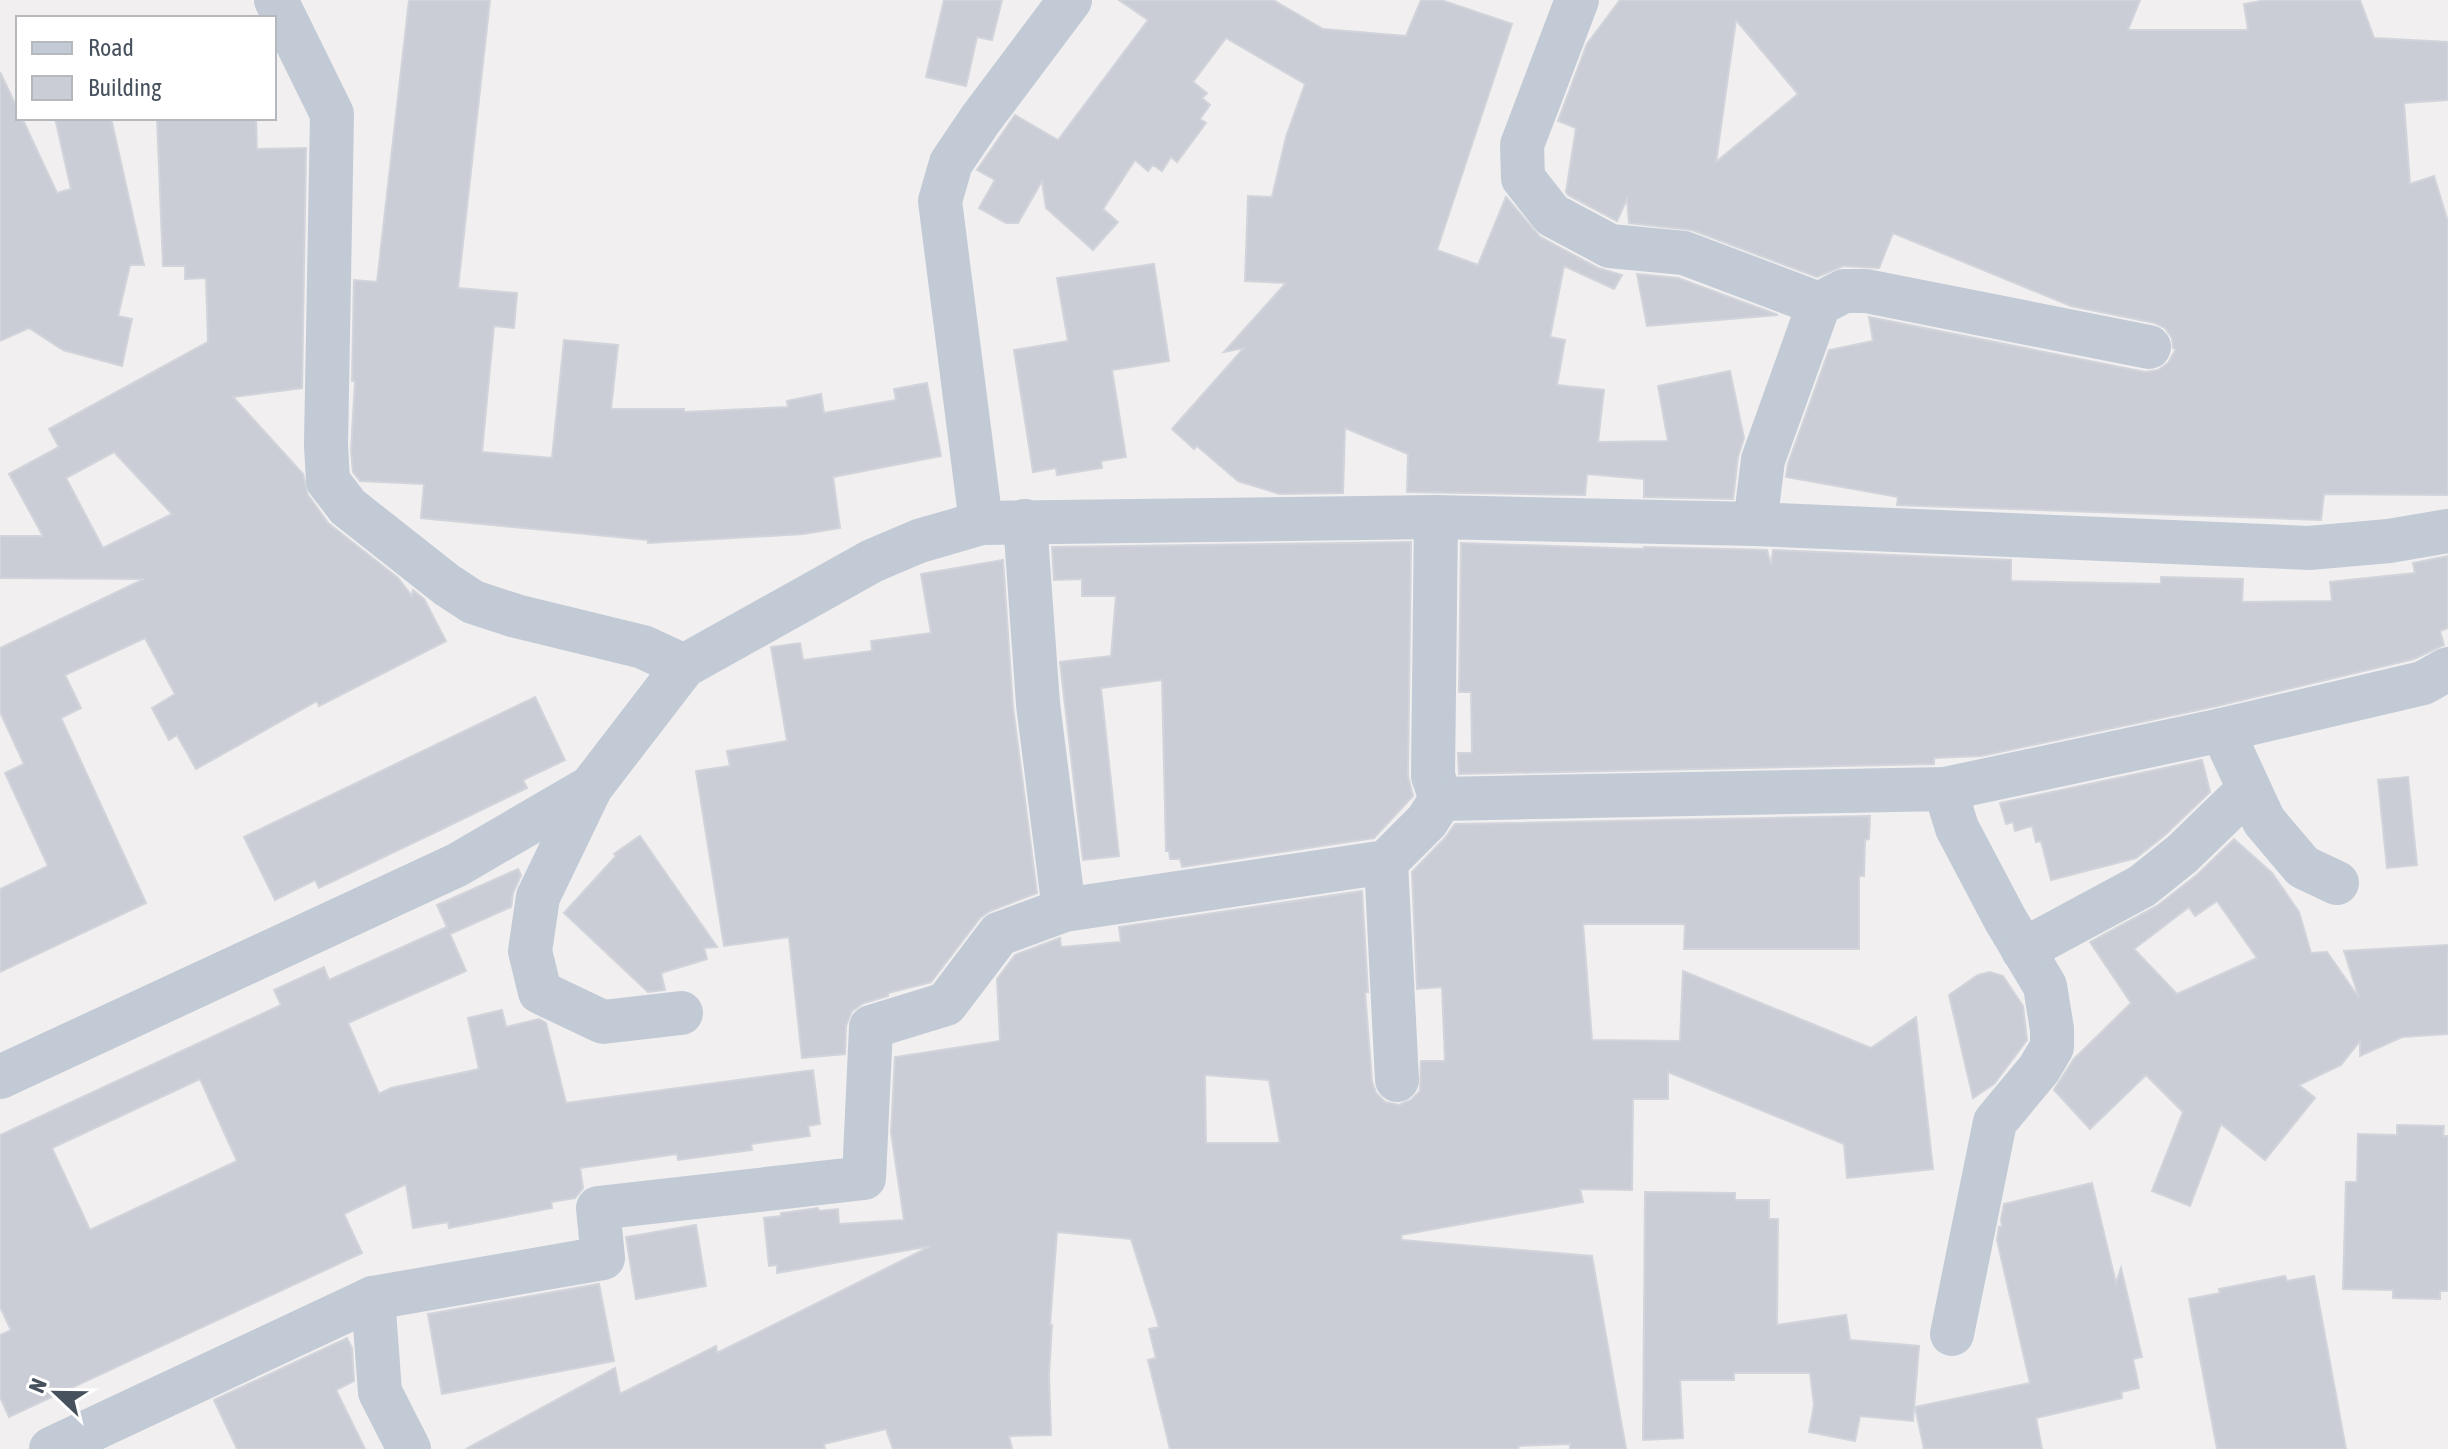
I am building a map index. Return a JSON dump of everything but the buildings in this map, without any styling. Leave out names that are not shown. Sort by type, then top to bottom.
[{"type":"street","points":[[276,0],[332,114],[328,481],[348,507],[473,602],[516,616],[643,647],[684,666]]},
{"type":"street","points":[[1577,0],[1522,145],[1523,178],[1552,215],[1610,246],[1684,253],[1819,304]]},
{"type":"street","points":[[981,523],[940,201],[951,163],[1049,10]]},
{"type":"street","points":[[1755,524],[1763,460],[1819,304],[1844,291],[1866,291],[2149,347]]},
{"type":"street","points":[[1436,517],[1433,776],[1441,799]]},
{"type":"street","points":[[681,1013],[603,1022],[540,992],[530,951],[538,897],[591,787],[684,666],[872,561],[919,541],[981,523],[1436,517],[1755,524],[2309,548],[2389,541],[2448,531]]},
{"type":"street","points":[[1025,521],[1038,704],[1064,910]]},
{"type":"street","points":[[1441,799],[1945,789],[2423,683],[2448,669]]},
{"type":"street","points":[[2222,730],[2264,821],[2303,867],[2337,883]]},
{"type":"street","points":[[0,1077],[457,865],[591,787]]},
{"type":"street","points":[[1945,789],[1957,828],[2045,986],[2052,1047],[2039,1069],[1995,1122],[1952,1334]]},
{"type":"street","points":[[2023,950],[2142,886],[2182,854],[2248,790]]},
{"type":"street","points":[[51,1449],[373,1298],[603,1258],[598,1208],[864,1178],[871,1027],[946,1004],[999,934],[1064,910],[1386,862],[1427,821],[1441,799]]},
{"type":"street","points":[[1386,862],[1397,1080]]},
{"type":"street","points":[[373,1298],[380,1392],[409,1449]]}]
